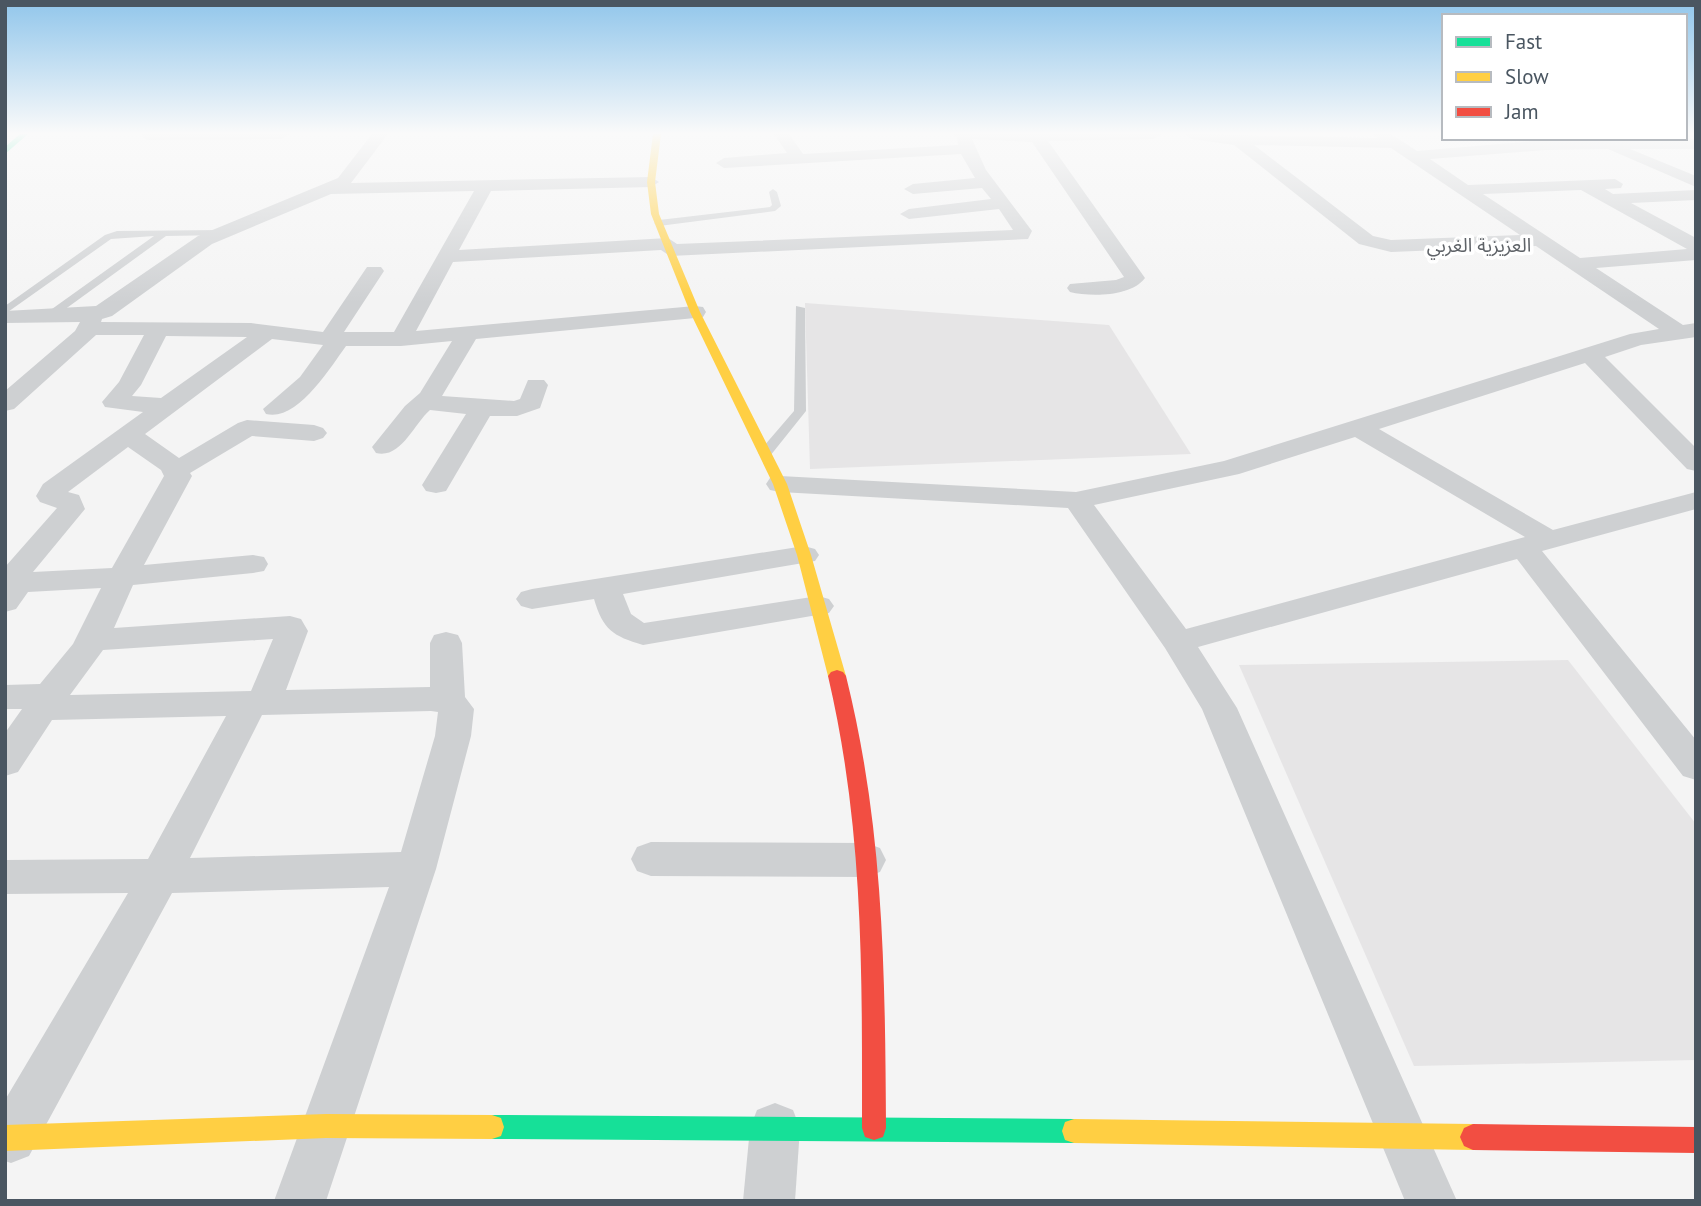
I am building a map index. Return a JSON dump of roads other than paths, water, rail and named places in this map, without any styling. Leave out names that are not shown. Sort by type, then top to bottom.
[{"type":"main road","points":[[653,190],[659,223],[695,312],[780,484],[804,555],[841,689],[859,774],[873,942],[874,1128]]},
{"type":"main road","points":[[8,1138],[326,1126],[874,1128],[1696,1140]]},
{"type":"street","points":[[5,404],[90,322],[189,250],[221,233],[329,190]]},
{"type":"street","points":[[401,339],[483,190]]},
{"type":"street","points":[[446,257],[1021,235],[1023,231],[1020,224],[993,190]]},
{"type":"street","points":[[1072,190],[1135,278],[1120,285],[1077,288]]},
{"type":"street","points":[[1302,190],[1366,240],[1376,244],[1391,246],[1540,240]]},
{"type":"street","points":[[1464,190],[1575,264],[1687,331]]},
{"type":"street","points":[[1610,190],[1696,246]]},
{"type":"street","points":[[1613,192],[1640,198],[1696,195]]},
{"type":"street","points":[[908,214],[1001,203]]},
{"type":"street","points":[[1575,264],[1696,254]]},
{"type":"street","points":[[275,409],[308,382],[374,271]]},
{"type":"street","points":[[5,317],[49,316],[158,329],[267,332],[334,339],[401,339],[695,312]]},
{"type":"street","points":[[158,329],[129,385],[114,402],[165,407]]},
{"type":"street","points":[[780,484],[1076,500],[1230,468],[1638,339],[1687,331]]},
{"type":"street","points":[[253,564],[122,577],[11,593],[18,571],[71,509],[69,501],[50,496],[53,490],[267,332]]},
{"type":"street","points":[[386,447],[414,411],[425,402],[468,333]]},
{"type":"street","points":[[1590,355],[1696,463]]},
{"type":"street","points":[[425,402],[482,408],[524,407],[531,403],[536,386]]},
{"type":"street","points":[[436,485],[482,408]]},
{"type":"street","points":[[177,470],[247,428],[314,433]]},
{"type":"street","points":[[1359,428],[1537,544],[1696,766]]},
{"type":"street","points":[[5,762],[91,640],[122,577],[178,476],[177,470],[127,435]]},
{"type":"street","points":[[1076,500],[1178,642],[1219,708],[1405,1135],[1431,1201]]},
{"type":"street","points":[[1178,642],[1696,500]]},
{"type":"street","points":[[532,599],[804,555]]},
{"type":"street","points":[[605,587],[619,623],[627,630],[643,634],[818,606]]},
{"type":"street","points":[[8,1138],[258,702],[292,631],[290,627],[91,640]]},
{"type":"street","points":[[300,1201],[416,869],[453,736],[456,709],[449,701],[446,643]]},
{"type":"street","points":[[5,697],[47,702],[449,701]]},
{"type":"street","points":[[651,859],[866,860]]},
{"type":"street","points":[[5,877],[416,869]]},
{"type":"street","points":[[769,1201],[775,1128]]},
{"type":"lane","points":[[659,223],[772,209],[777,206],[773,192]]},
{"type":"lane","points":[[5,311],[108,237],[130,232],[221,233]]},
{"type":"lane","points":[[49,316],[165,233]]},
{"type":"lane","points":[[765,453],[800,411],[800,308]]},
{"type":"district","name":"العزيزية الغربي","points":[[1479,245]]}]
